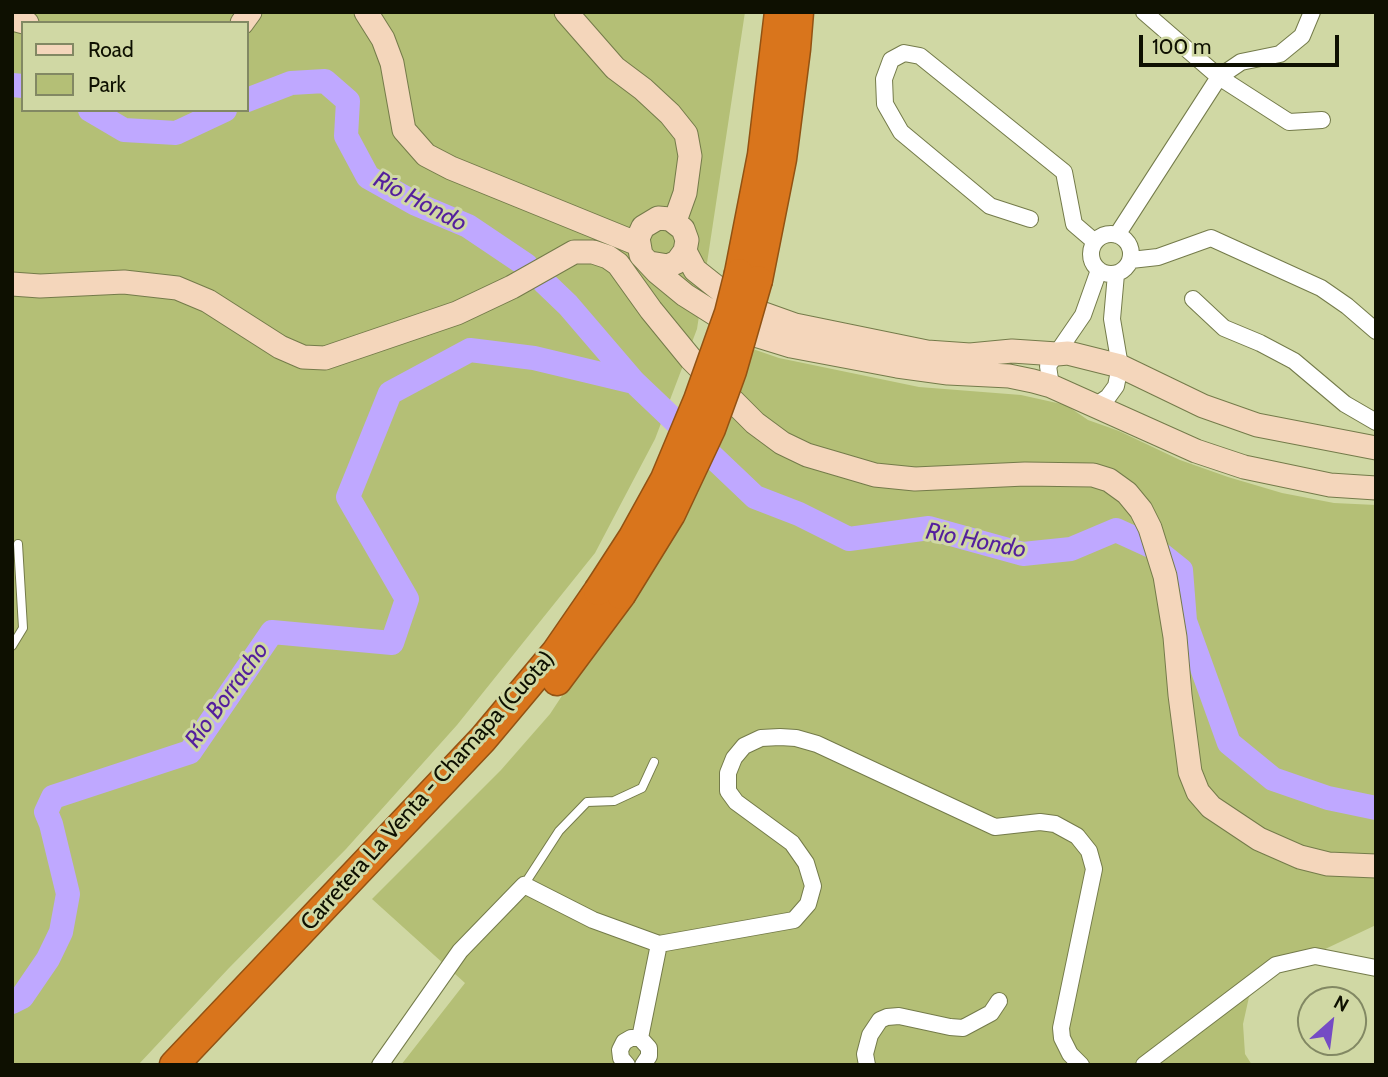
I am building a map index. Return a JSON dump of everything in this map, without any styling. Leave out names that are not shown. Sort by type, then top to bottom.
[{"type":"highway","name":"Carretera La Venta - Chamapa (Cuota)","points":[[174,1065],[482,739],[610,593],[671,514],[711,429],[736,359],[779,12]]},
{"type":"highway","name":"Carretera La Venta - Chamapa (Cuota)","points":[[748,276],[782,159],[799,12]]},
{"type":"highway","name":"Carretera La Venta - Chamapa (Cuota)","points":[[199,1065],[496,752],[566,669],[610,593]]},
{"type":"main road","points":[[366,12],[383,38],[392,64],[404,130],[426,155],[668,266],[677,262],[685,251]]},
{"type":"main road","points":[[566,12],[614,68],[643,89],[670,114],[686,134],[690,156],[685,193],[676,221]]},
{"type":"main road","points":[[1376,448],[1257,425],[1203,405],[1120,366],[1068,353],[1012,351],[970,355],[927,352],[795,325],[739,305],[695,270],[685,251],[686,234],[676,221],[658,218],[647,223],[640,232],[644,254],[685,295],[742,331],[791,346],[865,361],[948,373],[1009,376],[1051,386],[1196,451],[1244,467],[1330,485],[1376,488]]},
{"type":"main road","points":[[12,284],[40,286],[124,282],[177,288],[208,301],[280,347],[303,357],[325,358],[457,313],[512,287],[574,252],[599,253],[618,264],[691,359],[755,423],[782,443],[807,455],[875,475],[915,479],[1025,474],[1093,475],[1109,480],[1127,494],[1141,510],[1162,563],[1175,637],[1190,772],[1198,792],[1211,807],[1259,839],[1300,857],[1328,864],[1376,866]]},
{"type":"street","points":[[1144,12],[1219,77],[1289,122],[1322,120]]},
{"type":"street","points":[[1117,235],[1219,77],[1241,62],[1280,54],[1302,36],[1312,12]]},
{"type":"street","points":[[1030,219],[990,206],[901,132],[885,104],[884,79],[891,60],[904,53],[920,56],[1064,172],[1074,225],[1095,242]]},
{"type":"street","points":[[1105,235],[1117,235],[1126,241],[1131,250],[1130,260],[1125,269],[1116,274],[1107,274],[1098,270],[1092,262],[1091,251],[1095,242],[1105,235]]},
{"type":"street","points":[[1130,260],[1158,257],[1211,238],[1321,288],[1376,331]]},
{"type":"street","points":[[1051,386],[1048,366],[1083,315],[1098,270]]},
{"type":"street","points":[[1095,406],[1108,397],[1116,386],[1120,366],[1112,319],[1116,274]]},
{"type":"street","points":[[1193,299],[1224,328],[1294,361],[1345,404],[1376,422]]},
{"type":"street","points":[[380,1065],[460,951],[524,885],[593,920],[659,944],[794,920],[808,904],[813,886],[806,863],[792,843],[736,803],[728,791],[728,773],[734,758],[744,746],[761,738],[796,738],[817,744],[995,827],[1040,822],[1055,824],[1077,836],[1089,850],[1094,869],[1061,1028],[1062,1038],[1070,1054],[1081,1065]]},
{"type":"street","points":[[640,1038],[659,944]]},
{"type":"street","points":[[1144,1065],[1276,965],[1315,956],[1376,968]]},
{"type":"street","points":[[867,1065],[864,1054],[870,1035],[880,1020],[899,1016],[963,1028],[991,1013],[999,1001]]},
{"type":"street","points":[[622,1063],[620,1050],[624,1042],[631,1038],[640,1038],[649,1048],[646,1064]]},
{"type":"lane","points":[[12,646],[23,628],[18,544]]},
{"type":"lane","points":[[524,885],[559,831],[587,802],[614,801],[642,788],[654,762]]},
{"type":"green space","points":[[12,12],[745,12],[697,329],[655,439],[595,553],[457,725],[346,849],[138,1065],[12,1065]]},
{"type":"green space","points":[[747,347],[779,358],[919,387],[1021,395],[1066,405],[1088,420],[1119,431],[1180,460],[1228,477],[1282,493],[1334,503],[1376,505],[1376,925],[1268,976],[1249,997],[1243,1024],[1245,1054],[1252,1065],[401,1065],[465,983],[372,899],[501,770],[550,714],[598,641]]},
{"type":"waterway","name":"Río Hondo","points":[[248,100],[291,83],[325,81],[348,101],[346,136],[368,177],[416,204],[468,226],[526,265]]},
{"type":"waterway","name":"Río Hondo","points":[[12,85],[21,86]]},
{"type":"waterway","name":"Río Hondo","points":[[93,112],[124,130],[176,133],[221,112]]},
{"type":"waterway","name":"Rio Hondo","points":[[544,282],[568,305],[634,382],[755,497],[799,514],[849,539],[929,528],[1023,554],[1071,549],[1116,530],[1151,546],[1181,570],[1185,621],[1229,743],[1273,779],[1328,798],[1376,808]]},
{"type":"waterway","name":"Río Borracho","points":[[12,1002],[22,997],[48,959],[61,932],[68,894],[46,812],[53,797],[190,752],[272,632],[392,643],[407,599],[348,497],[390,393],[470,350],[534,358],[634,382]]}]
